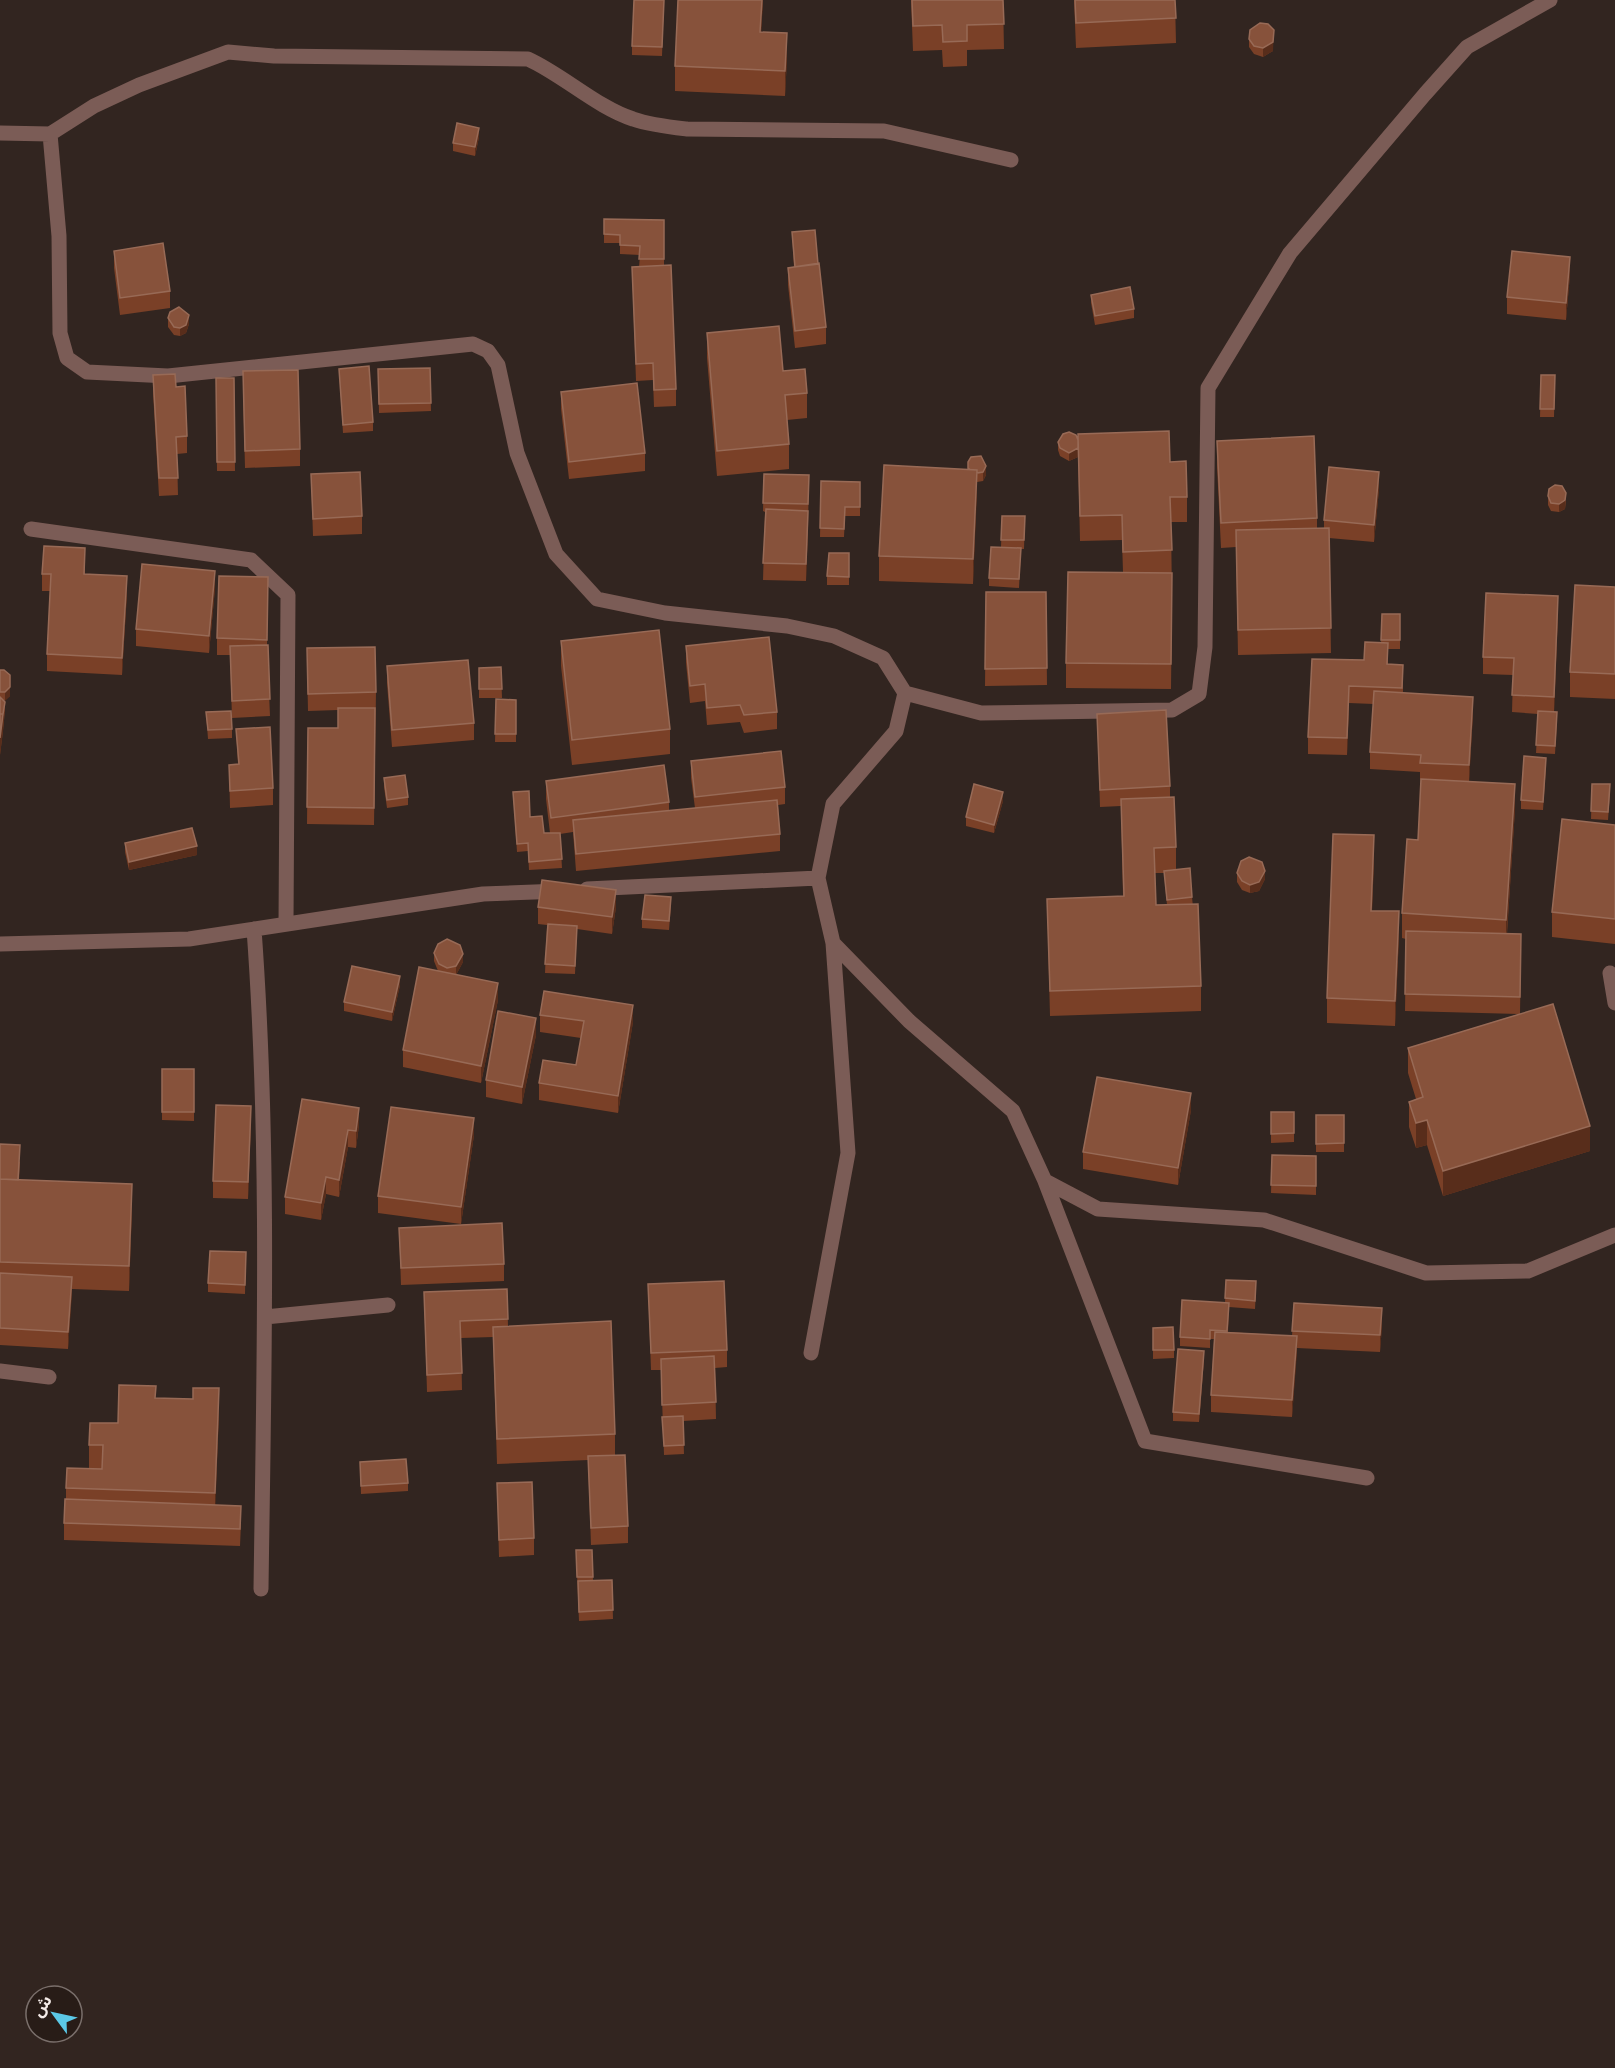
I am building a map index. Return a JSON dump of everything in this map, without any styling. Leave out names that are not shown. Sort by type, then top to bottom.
[{"type":"street","points":[[50,134],[59,236],[60,333],[67,358],[87,372],[168,376],[473,344],[488,351],[498,365],[517,453],[556,554],[597,598],[665,613],[787,626],[834,636],[883,658],[905,693],[981,713],[1172,710],[1199,694],[1205,647],[1208,388],[1290,252],[1425,94],[1467,47],[1550,0]]},
{"type":"street","points":[[0,133],[50,134],[94,106],[130,89],[228,52],[274,56],[528,59],[551,70],[631,119],[656,125],[687,129],[884,131],[1011,160]]},
{"type":"street","points":[[31,529],[251,560],[288,595],[286,924]]},
{"type":"street","points":[[811,1353],[849,1153],[833,944],[818,878],[833,804],[896,731],[905,693]]},
{"type":"street","points":[[0,944],[189,939],[483,894],[818,878]]},
{"type":"street","points":[[254,929],[259,1001],[265,1317],[261,1589]]},
{"type":"street","points":[[833,944],[909,1021],[1013,1111],[1045,1181],[1145,1441],[1367,1478]]},
{"type":"street","points":[[1610,973],[1615,1003]]},
{"type":"street","points":[[1045,1181],[1098,1209],[1264,1220],[1426,1273],[1528,1271],[1615,1235]]},
{"type":"street","points":[[265,1317],[388,1305]]},
{"type":"street","points":[[0,1371],[49,1377]]},
{"type":"building","points":[[634,0],[664,0],[662,47],[632,46]]},
{"type":"building","points":[[678,0],[762,0],[760,32],[787,33],[785,71],[675,66]]},
{"type":"building","points":[[912,0],[1003,0],[1004,24],[967,25],[967,41],[943,42],[942,25],[913,26]]},
{"type":"building","points":[[1075,0],[1175,0],[1176,18],[1076,23]]},
{"type":"building","points":[[1260,23],[1268,24],[1274,30],[1273,42],[1263,48],[1254,46],[1249,39],[1250,30]]},
{"type":"building","points":[[457,123],[479,128],[475,147],[453,143]]},
{"type":"building","points":[[604,219],[664,220],[664,259],[639,259],[640,246],[620,245],[620,235],[604,234]]},
{"type":"building","points":[[815,230],[818,264],[795,267],[792,232]]},
{"type":"building","points":[[163,243],[170,291],[120,298],[114,251]]},
{"type":"building","points":[[1512,251],[1570,257],[1566,303],[1507,297]]},
{"type":"building","points":[[819,263],[826,327],[795,331],[788,268]]},
{"type":"building","points":[[671,265],[676,389],[654,390],[653,363],[636,364],[632,267]]},
{"type":"building","points":[[1130,287],[1134,309],[1095,316],[1091,295]]},
{"type":"building","points":[[179,307],[189,315],[186,325],[180,328],[174,327],[168,318],[170,312]]},
{"type":"building","points":[[779,326],[783,371],[805,369],[807,393],[785,395],[789,444],[717,451],[707,333]]},
{"type":"building","points":[[369,366],[373,422],[343,425],[339,369]]},
{"type":"building","points":[[430,368],[431,403],[379,404],[378,369]]},
{"type":"building","points":[[298,370],[300,449],[245,451],[243,371]]},
{"type":"building","points":[[175,374],[176,387],[185,386],[187,436],[176,437],[178,478],[159,478],[153,375]]},
{"type":"building","points":[[1541,375],[1555,375],[1554,409],[1540,409]]},
{"type":"building","points":[[216,378],[234,378],[235,462],[217,462]]},
{"type":"building","points":[[637,383],[645,453],[569,462],[561,392]]},
{"type":"building","points":[[1169,431],[1170,462],[1186,461],[1187,497],[1170,497],[1172,550],[1123,552],[1122,515],[1080,516],[1078,434]]},
{"type":"building","points":[[1069,432],[1076,435],[1078,448],[1069,453],[1060,448],[1058,442],[1063,434]]},
{"type":"building","points":[[1314,436],[1317,518],[1221,523],[1217,441]]},
{"type":"building","points":[[981,456],[986,466],[983,472],[977,473],[977,470],[970,470],[968,462],[971,457]]},
{"type":"building","points":[[884,465],[977,470],[973,559],[879,556]]},
{"type":"building","points":[[1329,467],[1379,472],[1374,525],[1324,520]]},
{"type":"building","points":[[360,472],[362,516],[313,519],[311,474]]},
{"type":"building","points":[[764,474],[809,475],[808,504],[763,503]]},
{"type":"building","points":[[821,481],[860,482],[860,507],[845,507],[844,529],[820,528]]},
{"type":"building","points":[[1555,485],[1562,486],[1566,493],[1565,500],[1559,504],[1551,503],[1548,496],[1549,489]]},
{"type":"building","points":[[766,509],[808,511],[806,564],[763,563]]},
{"type":"building","points":[[1002,516],[1025,516],[1024,540],[1001,540]]},
{"type":"building","points":[[1329,528],[1331,628],[1238,630],[1236,530]]},
{"type":"building","points":[[44,546],[85,548],[84,574],[127,576],[122,658],[47,654],[51,574],[42,574]]},
{"type":"building","points":[[991,547],[1021,548],[1019,579],[989,578]]},
{"type":"building","points":[[829,553],[849,553],[849,577],[827,576]]},
{"type":"building","points":[[142,564],[215,571],[209,636],[136,629]]},
{"type":"building","points":[[1068,572],[1172,573],[1171,664],[1066,663]]},
{"type":"building","points":[[219,576],[268,577],[267,640],[217,638]]},
{"type":"building","points":[[1575,585],[1615,587],[1615,674],[1570,672]]},
{"type":"building","points":[[986,592],[1046,592],[1047,668],[985,669]]},
{"type":"building","points":[[1486,593],[1558,596],[1554,697],[1512,695],[1514,658],[1483,657]]},
{"type":"building","points":[[1382,614],[1400,614],[1400,640],[1381,640]]},
{"type":"building","points":[[659,630],[670,729],[572,740],[561,641]]},
{"type":"building","points":[[769,637],[777,712],[744,715],[740,705],[707,708],[705,684],[690,686],[686,646]]},
{"type":"building","points":[[1365,642],[1388,643],[1387,664],[1403,665],[1402,688],[1349,686],[1347,738],[1308,737],[1312,659],[1364,660]]},
{"type":"building","points":[[268,645],[270,699],[232,701],[230,646]]},
{"type":"building","points":[[375,647],[376,692],[308,694],[307,648]]},
{"type":"building","points":[[468,660],[474,723],[392,730],[387,666]]},
{"type":"building","points":[[501,667],[502,689],[479,689],[479,668]]},
{"type":"building","points":[[0,670],[10,675],[10,687],[5,692],[0,692]]},
{"type":"building","points":[[1374,691],[1473,697],[1469,765],[1420,763],[1421,755],[1370,752]]},
{"type":"building","points":[[0,697],[5,702],[3,714],[0,714]]},
{"type":"building","points":[[496,699],[516,700],[516,734],[495,734]]},
{"type":"building","points":[[338,708],[375,708],[374,808],[307,807],[308,728],[338,728]]},
{"type":"building","points":[[1166,710],[1170,786],[1100,790],[1097,714]]},
{"type":"building","points":[[231,711],[232,729],[208,730],[206,712]]},
{"type":"building","points":[[1538,711],[1557,712],[1555,746],[1536,745]]},
{"type":"building","points":[[0,714],[3,714],[0,738]]},
{"type":"building","points":[[270,727],[273,788],[230,791],[229,765],[239,764],[236,729]]},
{"type":"building","points":[[781,751],[785,787],[695,797],[691,761]]},
{"type":"building","points":[[1524,756],[1546,758],[1543,802],[1521,800]]},
{"type":"building","points":[[664,765],[669,802],[551,818],[546,781]]},
{"type":"building","points":[[405,775],[408,797],[387,800],[384,778]]},
{"type":"building","points":[[1421,779],[1515,784],[1506,920],[1402,913],[1407,839],[1418,840]]},
{"type":"building","points":[[974,784],[1003,792],[994,825],[966,817]]},
{"type":"building","points":[[1592,784],[1610,784],[1608,812],[1591,811]]},
{"type":"building","points":[[529,791],[530,817],[542,816],[544,833],[560,833],[562,859],[529,862],[528,843],[517,844],[513,792]]},
{"type":"building","points":[[1174,797],[1176,847],[1154,848],[1156,905],[1198,904],[1201,986],[1050,991],[1047,899],[1124,896],[1121,799]]},
{"type":"building","points":[[777,800],[780,834],[576,854],[573,820]]},
{"type":"building","points":[[1562,819],[1615,825],[1615,919],[1552,912]]},
{"type":"building","points":[[192,828],[197,846],[129,862],[125,843]]},
{"type":"building","points":[[1333,834],[1374,835],[1371,911],[1399,911],[1395,1001],[1327,998]]},
{"type":"building","points":[[1249,857],[1262,862],[1265,871],[1259,882],[1250,885],[1242,881],[1237,873],[1241,861]]},
{"type":"building","points":[[1190,868],[1192,897],[1167,900],[1164,871]]},
{"type":"building","points":[[542,880],[616,890],[612,917],[538,907]]},
{"type":"building","points":[[645,895],[671,897],[669,921],[642,919]]},
{"type":"building","points":[[548,924],[577,926],[575,966],[545,964]]},
{"type":"building","points":[[1406,931],[1521,934],[1520,997],[1405,994]]},
{"type":"building","points":[[447,939],[460,945],[463,954],[456,966],[447,968],[439,964],[434,953],[438,944]]},
{"type":"building","points":[[352,966],[400,976],[392,1012],[344,1002]]},
{"type":"building","points":[[419,967],[498,983],[481,1066],[403,1050]]},
{"type":"building","points":[[544,991],[633,1005],[618,1096],[539,1083],[543,1060],[576,1065],[584,1021],[540,1015]]},
{"type":"building","points":[[1553,1004],[1590,1126],[1443,1171],[1427,1120],[1416,1123],[1409,1102],[1423,1097],[1408,1048]]},
{"type":"building","points":[[498,1011],[536,1018],[522,1087],[486,1080]]},
{"type":"building","points":[[162,1069],[194,1069],[194,1112],[162,1112]]},
{"type":"building","points":[[1097,1077],[1191,1093],[1178,1168],[1083,1152]]},
{"type":"building","points":[[302,1099],[359,1108],[356,1131],[348,1130],[339,1180],[326,1177],[321,1203],[285,1197]]},
{"type":"building","points":[[216,1105],[251,1106],[248,1182],[213,1181]]},
{"type":"building","points":[[391,1107],[474,1118],[461,1207],[378,1196]]},
{"type":"building","points":[[1271,1112],[1294,1112],[1294,1133],[1271,1134]]},
{"type":"building","points":[[1316,1115],[1344,1115],[1344,1143],[1316,1144]]},
{"type":"building","points":[[0,1144],[20,1145],[18,1180],[0,1179]]},
{"type":"building","points":[[1272,1155],[1316,1156],[1316,1186],[1271,1185]]},
{"type":"building","points":[[0,1179],[132,1184],[129,1266],[0,1262]]},
{"type":"building","points":[[502,1223],[504,1264],[401,1268],[399,1228]]},
{"type":"building","points":[[210,1251],[246,1252],[245,1285],[208,1283]]},
{"type":"building","points":[[0,1273],[72,1277],[68,1332],[0,1328]]},
{"type":"building","points":[[1226,1280],[1256,1281],[1255,1301],[1225,1298]]},
{"type":"building","points":[[724,1281],[727,1350],[651,1353],[648,1284]]},
{"type":"building","points":[[507,1289],[508,1319],[460,1321],[462,1373],[427,1375],[424,1292]]},
{"type":"building","points":[[1182,1300],[1229,1303],[1227,1331],[1210,1330],[1210,1339],[1180,1337]]},
{"type":"building","points":[[1294,1303],[1382,1308],[1380,1335],[1292,1331]]},
{"type":"building","points":[[611,1321],[615,1434],[497,1439],[493,1327]]},
{"type":"building","points":[[1173,1327],[1174,1350],[1153,1350],[1153,1328]]},
{"type":"building","points":[[1215,1332],[1297,1336],[1292,1400],[1211,1395]]},
{"type":"building","points":[[1178,1349],[1204,1351],[1199,1414],[1173,1412]]},
{"type":"building","points":[[714,1356],[716,1402],[662,1405],[661,1359]]},
{"type":"building","points":[[119,1385],[156,1386],[155,1398],[193,1399],[193,1388],[219,1388],[215,1493],[66,1488],[67,1468],[102,1469],[103,1445],[89,1445],[90,1423],[118,1423]]},
{"type":"building","points":[[683,1416],[684,1445],[664,1446],[662,1417]]},
{"type":"building","points":[[625,1455],[628,1526],[591,1528],[588,1456]]},
{"type":"building","points":[[406,1459],[408,1483],[361,1486],[360,1462]]},
{"type":"building","points":[[532,1482],[534,1538],[499,1540],[497,1483]]},
{"type":"building","points":[[65,1499],[241,1506],[240,1529],[64,1523]]},
{"type":"building","points":[[576,1550],[592,1550],[593,1577],[577,1577]]},
{"type":"building","points":[[612,1580],[613,1610],[579,1612],[578,1581]]}]
